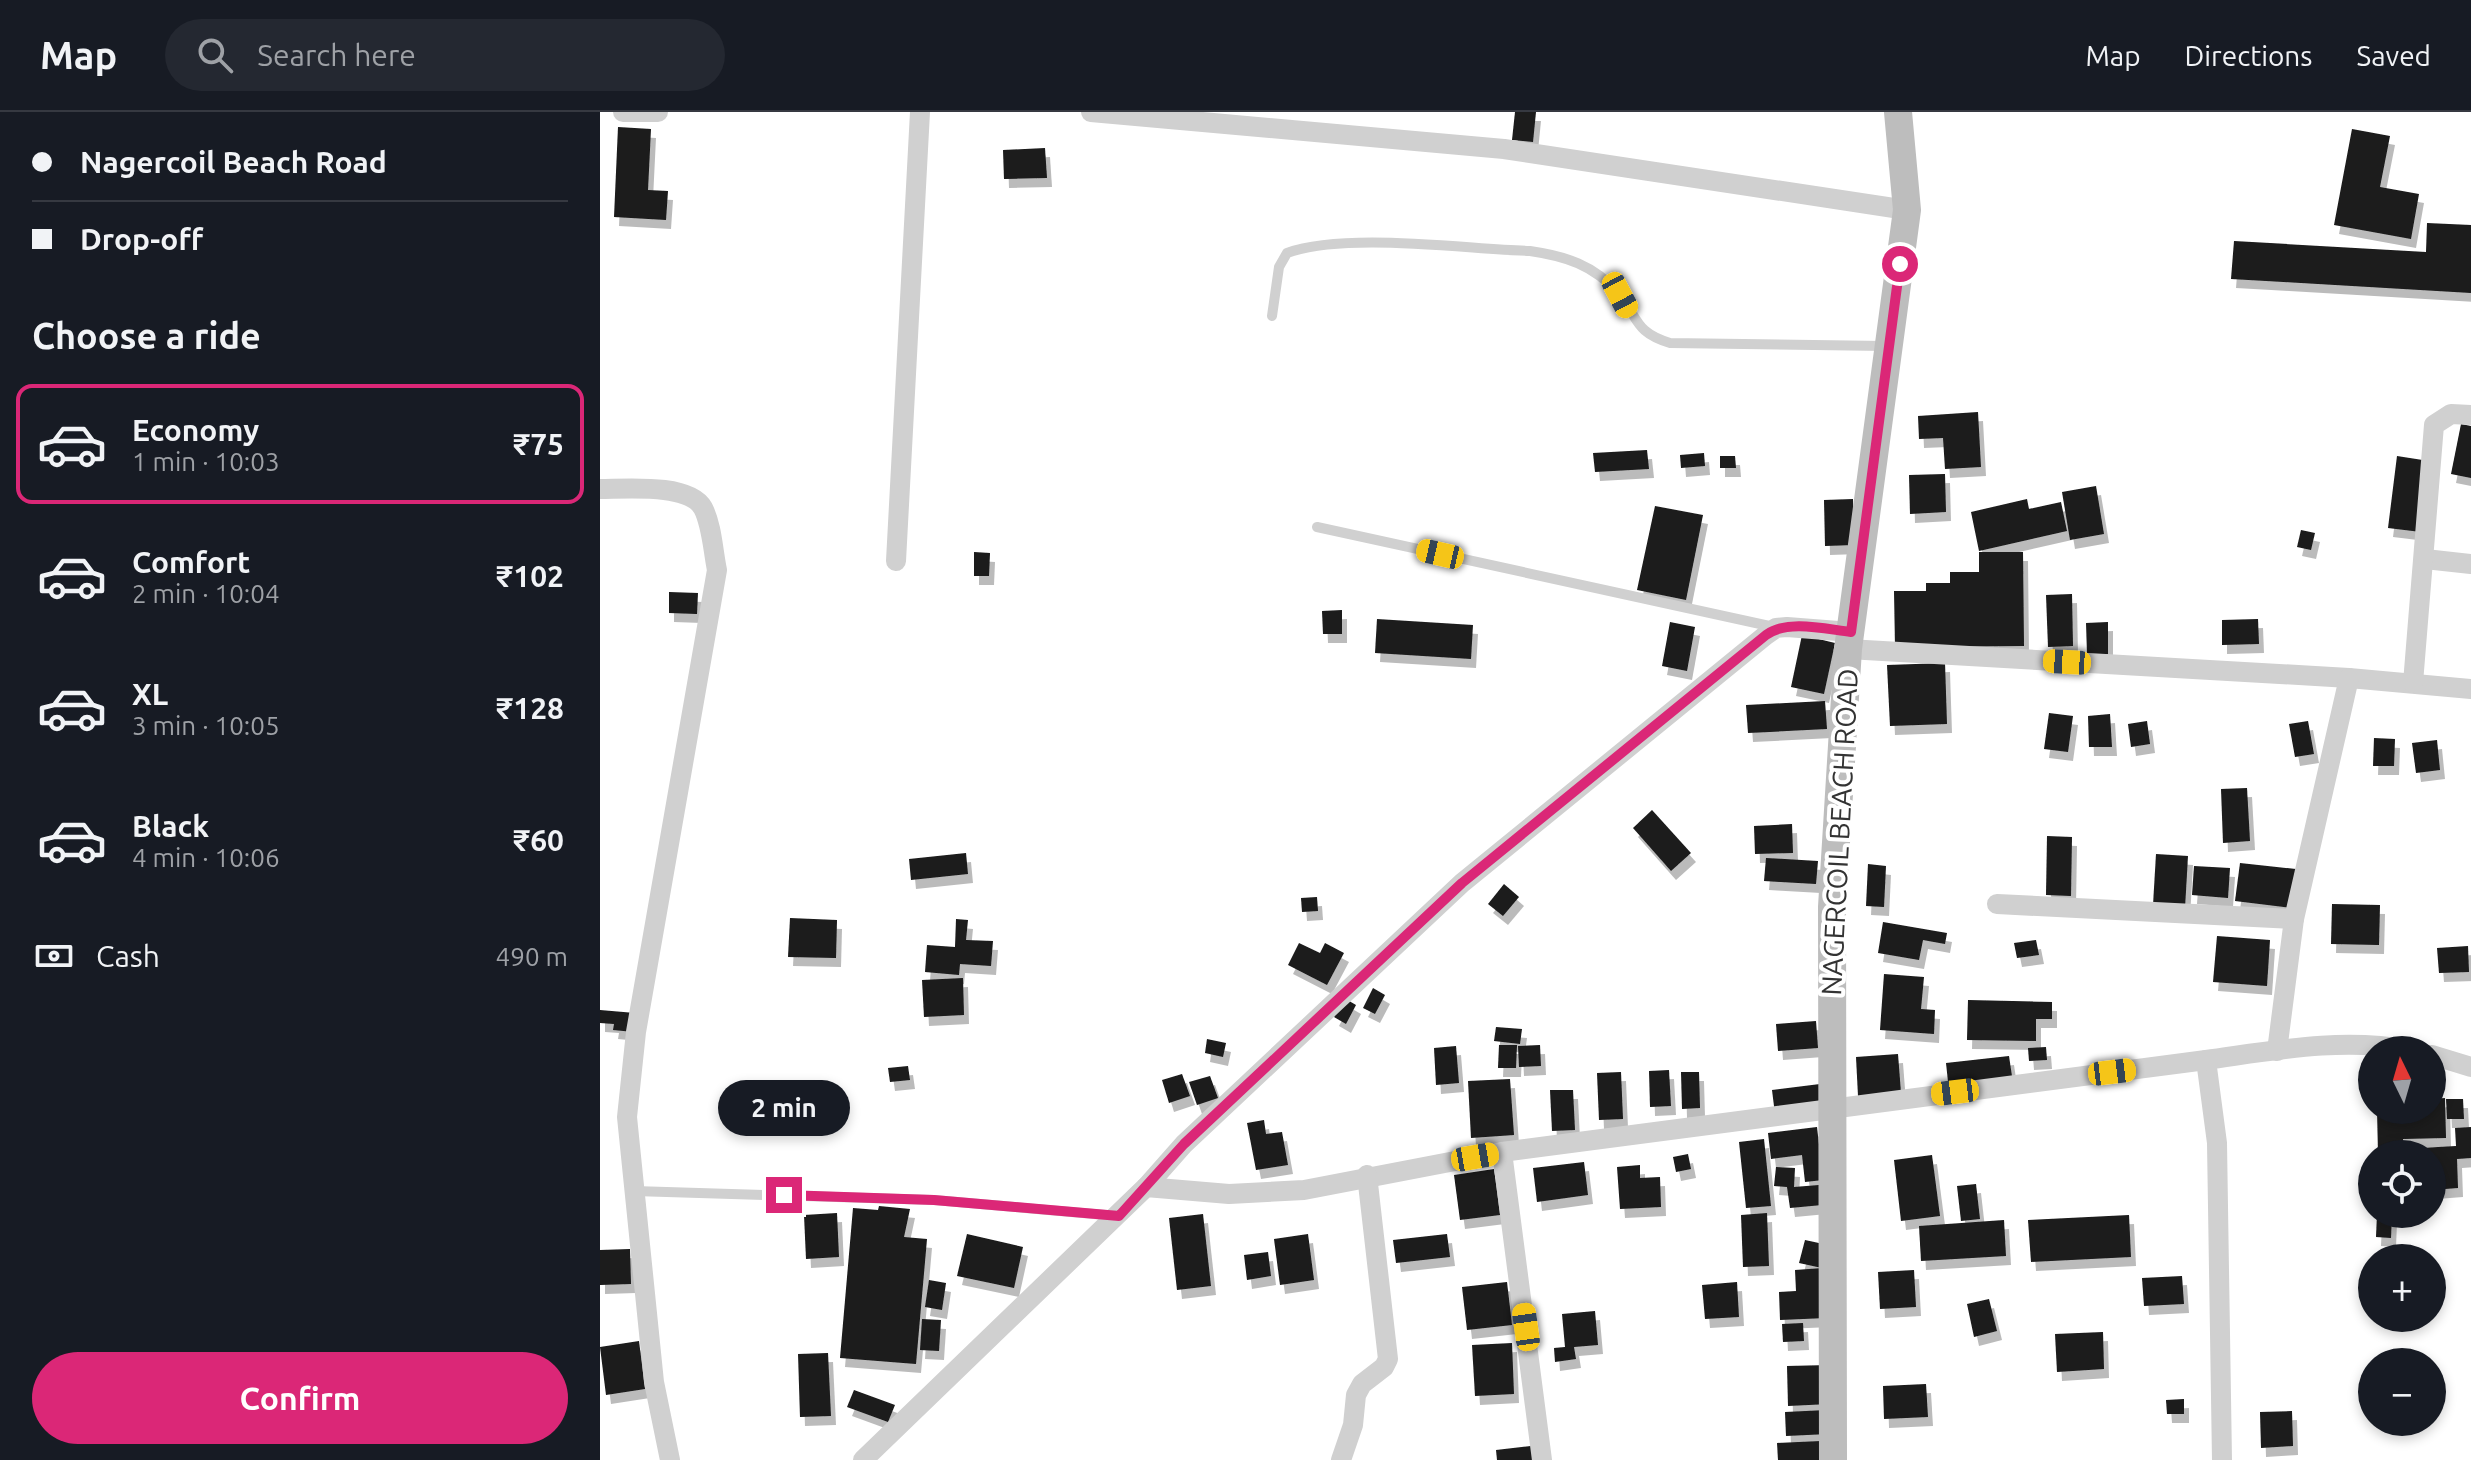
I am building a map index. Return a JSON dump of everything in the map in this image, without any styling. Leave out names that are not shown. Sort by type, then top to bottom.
[{"type":"main road","name":"NAGERCOIL BEACH ROAD","points":[[1833,1460],[1832,907],[1850,641],[1907,210],[1898,112]]},
{"type":"street","points":[[623,112],[658,112]]},
{"type":"street","points":[[896,561],[920,112]]},
{"type":"street","points":[[1091,112],[1504,149],[1907,210]]},
{"type":"street","points":[[2413,683],[2434,425],[2440,418],[2451,414],[2471,415]]},
{"type":"street","points":[[600,489],[663,490],[700,503],[705,512],[717,570],[636,1032],[627,1117],[654,1382],[670,1460]]},
{"type":"street","points":[[2425,559],[2471,564]]},
{"type":"street","points":[[863,1460],[1119,1216],[1184,1144],[1462,883],[1776,628],[1850,641],[2471,689]]},
{"type":"street","points":[[2277,1051],[2294,919],[2349,678]]},
{"type":"street","points":[[1997,904],[2294,919]]},
{"type":"street","points":[[1146,1187],[1260,1194],[1304,1190],[1367,1175],[1502,1152],[2277,1051],[2358,1046]]},
{"type":"street","points":[[2446,1059],[2471,1067]]},
{"type":"street","points":[[2206,1060],[2217,1143],[2222,1460]]},
{"type":"street","points":[[1502,1152],[1542,1460]]},
{"type":"street","points":[[1341,1460],[1353,1425],[1356,1395],[1362,1384],[1384,1367],[1388,1359],[1367,1175]]},
{"type":"lane","points":[[1272,316],[1279,267],[1287,253],[1306,246],[1339,243],[1530,251],[1559,255],[1597,273],[1620,295],[1635,324],[1652,337],[1670,343],[1889,346]]},
{"type":"lane","points":[[1317,527],[1776,628]]},
{"type":"lane","points":[[634,1191],[934,1200],[1119,1216]]},
{"type":"building","points":[[1515,112],[1536,112],[1533,142],[1512,140]]},
{"type":"building","points":[[618,127],[651,129],[648,190],[668,191],[666,220],[614,217]]},
{"type":"building","points":[[2352,129],[2390,136],[2380,187],[2419,194],[2411,239],[2334,225]]},
{"type":"building","points":[[1045,148],[1047,178],[1004,179],[1003,150]]},
{"type":"building","points":[[2427,223],[2471,225],[2471,293],[2231,279],[2234,241],[2426,252]]},
{"type":"building","points":[[1978,412],[1981,467],[1945,469],[1943,438],[1919,439],[1918,416]]},
{"type":"building","points":[[2461,424],[2471,426],[2471,478],[2451,474]]},
{"type":"building","points":[[1647,450],[1649,469],[1595,472],[1593,453]]},
{"type":"building","points":[[1704,453],[1705,466],[1681,468],[1680,455]]},
{"type":"building","points":[[1720,456],[1735,456],[1736,468],[1720,468]]},
{"type":"building","points":[[2397,456],[2429,461],[2421,532],[2388,528]]},
{"type":"building","points":[[1945,474],[1946,512],[1910,514],[1909,475]]},
{"type":"building","points":[[2096,486],[2104,534],[2070,540],[2062,492]]},
{"type":"building","points":[[1853,499],[1854,545],[1825,546],[1824,500]]},
{"type":"building","points":[[2027,499],[2029,509],[2061,502],[2067,531],[1979,551],[1971,512]]},
{"type":"building","points":[[1655,506],[1703,515],[1686,600],[1637,590]]},
{"type":"building","points":[[2301,530],[2315,533],[2311,550],[2297,547]]},
{"type":"building","points":[[974,552],[990,553],[989,576],[974,576]]},
{"type":"building","points":[[1979,552],[2023,552],[2024,646],[1895,647],[1894,591],[1926,591],[1926,583],[1950,583],[1950,572],[1979,572]]},
{"type":"building","points":[[669,592],[698,593],[697,614],[669,613]]},
{"type":"building","points":[[2072,594],[2073,646],[2048,647],[2046,595]]},
{"type":"building","points":[[1342,610],[1342,634],[1323,634],[1322,611]]},
{"type":"building","points":[[1377,619],[1473,625],[1471,659],[1375,653]]},
{"type":"building","points":[[2258,619],[2259,644],[2222,645],[2222,620]]},
{"type":"building","points":[[1670,622],[1695,627],[1687,671],[1662,666]]},
{"type":"building","points":[[2108,622],[2108,654],[2087,654],[2086,623]]},
{"type":"building","points":[[1802,635],[1835,643],[1824,694],[1791,687]]},
{"type":"building","points":[[1945,663],[1947,724],[1890,726],[1887,665]]},
{"type":"building","points":[[1825,701],[1827,729],[1748,733],[1746,705]]},
{"type":"building","points":[[2049,713],[2073,716],[2068,752],[2044,749]]},
{"type":"building","points":[[2110,714],[2112,747],[2089,747],[2088,716]]},
{"type":"building","points":[[2147,721],[2150,744],[2131,747],[2128,724]]},
{"type":"building","points":[[2308,721],[2314,754],[2295,757],[2289,724]]},
{"type":"building","points":[[2374,738],[2395,739],[2394,766],[2373,766]]},
{"type":"building","points":[[2437,740],[2440,770],[2416,773],[2412,743]]},
{"type":"building","points":[[2247,788],[2250,841],[2223,843],[2221,789]]},
{"type":"building","points":[[1652,810],[1691,853],[1671,871],[1633,828]]},
{"type":"building","points":[[1792,824],[1793,853],[1755,854],[1754,826]]},
{"type":"building","points":[[2047,836],[2072,837],[2071,896],[2046,895]]},
{"type":"building","points":[[966,853],[968,874],[911,880],[909,859]]},
{"type":"building","points":[[2156,854],[2188,856],[2185,908],[2153,905]]},
{"type":"building","points":[[1766,858],[1818,861],[1816,884],[1764,881]]},
{"type":"building","points":[[2240,863],[2296,869],[2292,908],[2235,901]]},
{"type":"building","points":[[1868,864],[1886,866],[1884,907],[1866,906]]},
{"type":"building","points":[[2194,866],[2230,868],[2228,898],[2192,895]]},
{"type":"building","points":[[1504,884],[1519,897],[1503,916],[1488,904]]},
{"type":"building","points":[[1317,897],[1318,911],[1302,912],[1301,898]]},
{"type":"building","points":[[2332,904],[2380,905],[2379,945],[2331,944]]},
{"type":"building","points":[[790,918],[837,920],[836,958],[788,957]]},
{"type":"building","points":[[956,919],[968,920],[966,940],[993,941],[991,966],[960,964],[959,975],[925,972],[927,945],[955,947]]},
{"type":"building","points":[[1883,922],[1947,933],[1945,944],[1923,940],[1919,960],[1878,953]]},
{"type":"building","points":[[2217,936],[2270,940],[2267,986],[2213,982]]},
{"type":"building","points":[[2036,940],[2039,955],[2017,958],[2014,943]]},
{"type":"building","points":[[1299,943],[1320,953],[1325,943],[1344,953],[1327,985],[1288,965]]},
{"type":"building","points":[[2468,946],[2469,972],[2439,973],[2437,948]]},
{"type":"building","points":[[1884,974],[1924,977],[1921,1009],[1935,1010],[1934,1034],[1880,1030]]},
{"type":"building","points":[[963,978],[964,1015],[924,1017],[922,980]]},
{"type":"building","points":[[1373,988],[1385,995],[1375,1014],[1363,1008]]},
{"type":"building","points":[[1344,998],[1356,1005],[1346,1024],[1334,1017]]},
{"type":"building","points":[[1968,1000],[2052,1002],[2052,1019],[2036,1019],[2036,1041],[1967,1040]]},
{"type":"building","points":[[600,1010],[635,1013],[634,1032],[613,1030],[614,1024],[600,1023]]},
{"type":"building","points":[[1816,1021],[1818,1048],[1778,1051],[1776,1024]]},
{"type":"building","points":[[1496,1027],[1522,1029],[1520,1044],[1494,1041]]},
{"type":"building","points":[[1207,1039],[1226,1043],[1223,1057],[1205,1053]]},
{"type":"building","points":[[1499,1045],[1517,1045],[1516,1068],[1498,1068]]},
{"type":"building","points":[[1540,1045],[1541,1066],[1519,1067],[1518,1046]]},
{"type":"building","points":[[1456,1046],[1459,1083],[1436,1085],[1434,1048]]},
{"type":"building","points":[[2046,1047],[2047,1060],[2029,1061],[2028,1048]]},
{"type":"building","points":[[1898,1054],[1901,1093],[1858,1096],[1856,1057]]},
{"type":"building","points":[[2009,1056],[2013,1083],[1949,1091],[1946,1063]]},
{"type":"building","points":[[908,1066],[910,1080],[890,1082],[888,1068]]},
{"type":"building","points":[[1669,1070],[1671,1106],[1650,1107],[1649,1071]]},
{"type":"building","points":[[1621,1072],[1623,1119],[1599,1120],[1597,1073]]},
{"type":"building","points":[[1681,1072],[1699,1072],[1700,1108],[1682,1109]]},
{"type":"building","points":[[1182,1074],[1190,1096],[1169,1103],[1162,1080]]},
{"type":"building","points":[[1210,1076],[1218,1098],[1197,1105],[1189,1082]]},
{"type":"building","points":[[1510,1079],[1514,1135],[1471,1138],[1468,1081]]},
{"type":"building","points":[[1820,1084],[1823,1108],[1775,1114],[1772,1090]]},
{"type":"building","points":[[1550,1090],[1573,1090],[1575,1130],[1552,1131]]},
{"type":"building","points":[[2446,1099],[2463,1099],[2464,1119],[2447,1119]]},
{"type":"building","points":[[1264,1120],[1266,1134],[1282,1132],[1288,1165],[1256,1170],[1247,1123]]},
{"type":"building","points":[[2377,1124],[2446,1124],[2446,1138],[2378,1140]]},
{"type":"building","points":[[1817,1127],[1823,1180],[1805,1182],[1802,1155],[1771,1159],[1768,1133]]},
{"type":"building","points":[[2471,1127],[2471,1158],[2457,1159],[2458,1188],[2446,1189],[2446,1147],[2456,1146],[2455,1128]]},
{"type":"building","points":[[1764,1139],[1771,1206],[1746,1208],[1739,1142]]},
{"type":"building","points":[[1688,1154],[1691,1169],[1676,1172],[1673,1157]]},
{"type":"building","points":[[1932,1155],[1940,1216],[1901,1221],[1894,1160]]},
{"type":"building","points":[[1584,1162],[1588,1195],[1537,1202],[1533,1168]]},
{"type":"building","points":[[1640,1165],[1640,1178],[1660,1177],[1661,1207],[1620,1209],[1617,1167]]},
{"type":"building","points":[[1776,1167],[1795,1168],[1794,1187],[1819,1185],[1822,1205],[1790,1208],[1787,1187],[1774,1186]]},
{"type":"building","points":[[1494,1169],[1500,1215],[1460,1220],[1454,1175]]},
{"type":"building","points":[[1976,1184],[1980,1219],[1961,1221],[1957,1186]]},
{"type":"building","points":[[879,1206],[910,1209],[904,1237],[927,1239],[916,1364],[840,1358],[853,1208],[878,1210]]},
{"type":"building","points":[[837,1213],[839,1257],[806,1259],[804,1215]]},
{"type":"building","points":[[1767,1213],[1769,1266],[1743,1267],[1741,1215]]},
{"type":"building","points":[[1203,1214],[1211,1286],[1177,1290],[1169,1218]]},
{"type":"building","points":[[2129,1215],[2131,1257],[2031,1262],[2028,1220]]},
{"type":"building","points":[[2004,1220],[2006,1256],[1921,1261],[1919,1226]]},
{"type":"building","points":[[2376,1228],[2391,1228],[2391,1238],[2376,1237]]},
{"type":"building","points":[[967,1234],[1023,1247],[1014,1288],[957,1276]]},
{"type":"building","points":[[1308,1234],[1314,1280],[1280,1285],[1274,1239]]},
{"type":"building","points":[[1447,1234],[1450,1257],[1396,1263],[1393,1240]]},
{"type":"building","points":[[1805,1240],[1828,1245],[1822,1268],[1799,1263]]},
{"type":"building","points":[[630,1249],[631,1284],[600,1285],[600,1250]]},
{"type":"building","points":[[1268,1252],[1271,1276],[1247,1280],[1244,1255]]},
{"type":"building","points":[[1823,1268],[1826,1318],[1780,1320],[1779,1292],[1796,1291],[1795,1270]]},
{"type":"building","points":[[1914,1270],[1916,1307],[1880,1309],[1878,1272]]},
{"type":"building","points":[[2182,1276],[2184,1304],[2144,1306],[2142,1278]]},
{"type":"building","points":[[929,1280],[946,1283],[942,1310],[925,1307]]},
{"type":"building","points":[[1507,1282],[1512,1325],[1467,1330],[1462,1287]]},
{"type":"building","points":[[1737,1282],[1739,1317],[1705,1319],[1702,1285]]},
{"type":"building","points":[[1989,1299],[1997,1331],[1974,1337],[1967,1304]]},
{"type":"building","points":[[1595,1311],[1598,1345],[1574,1347],[1576,1359],[1555,1362],[1554,1348],[1565,1347],[1562,1314]]},
{"type":"building","points":[[922,1319],[941,1320],[939,1351],[920,1350]]},
{"type":"building","points":[[1803,1323],[1804,1341],[1783,1342],[1782,1324]]},
{"type":"building","points":[[2103,1332],[2104,1369],[2057,1372],[2055,1334]]},
{"type":"building","points":[[639,1341],[645,1389],[606,1395],[600,1347]]},
{"type":"building","points":[[1512,1343],[1514,1394],[1475,1396],[1472,1345]]},
{"type":"building","points":[[828,1353],[831,1416],[800,1417],[798,1354]]},
{"type":"building","points":[[1829,1365],[1829,1404],[1788,1406],[1787,1366]]},
{"type":"building","points":[[1926,1384],[1928,1417],[1884,1419],[1883,1386]]},
{"type":"building","points":[[854,1390],[895,1405],[888,1422],[847,1407]]},
{"type":"building","points":[[2184,1399],[2184,1414],[2167,1414],[2166,1400]]},
{"type":"building","points":[[1827,1410],[1828,1434],[1786,1436],[1785,1412]]},
{"type":"building","points":[[2292,1411],[2293,1446],[2261,1448],[2260,1412]]},
{"type":"building","points":[[1821,1441],[1822,1460],[1778,1460],[1777,1443]]},
{"type":"building","points":[[1539,1445],[1541,1460],[1497,1460],[1496,1450]]},
{"type":"route","points":[[784,1195],[934,1200],[1119,1216],[1184,1144],[1462,883],[1704,689],[1766,635],[1776,628],[1787,627],[1851,632],[1900,264]]}]
